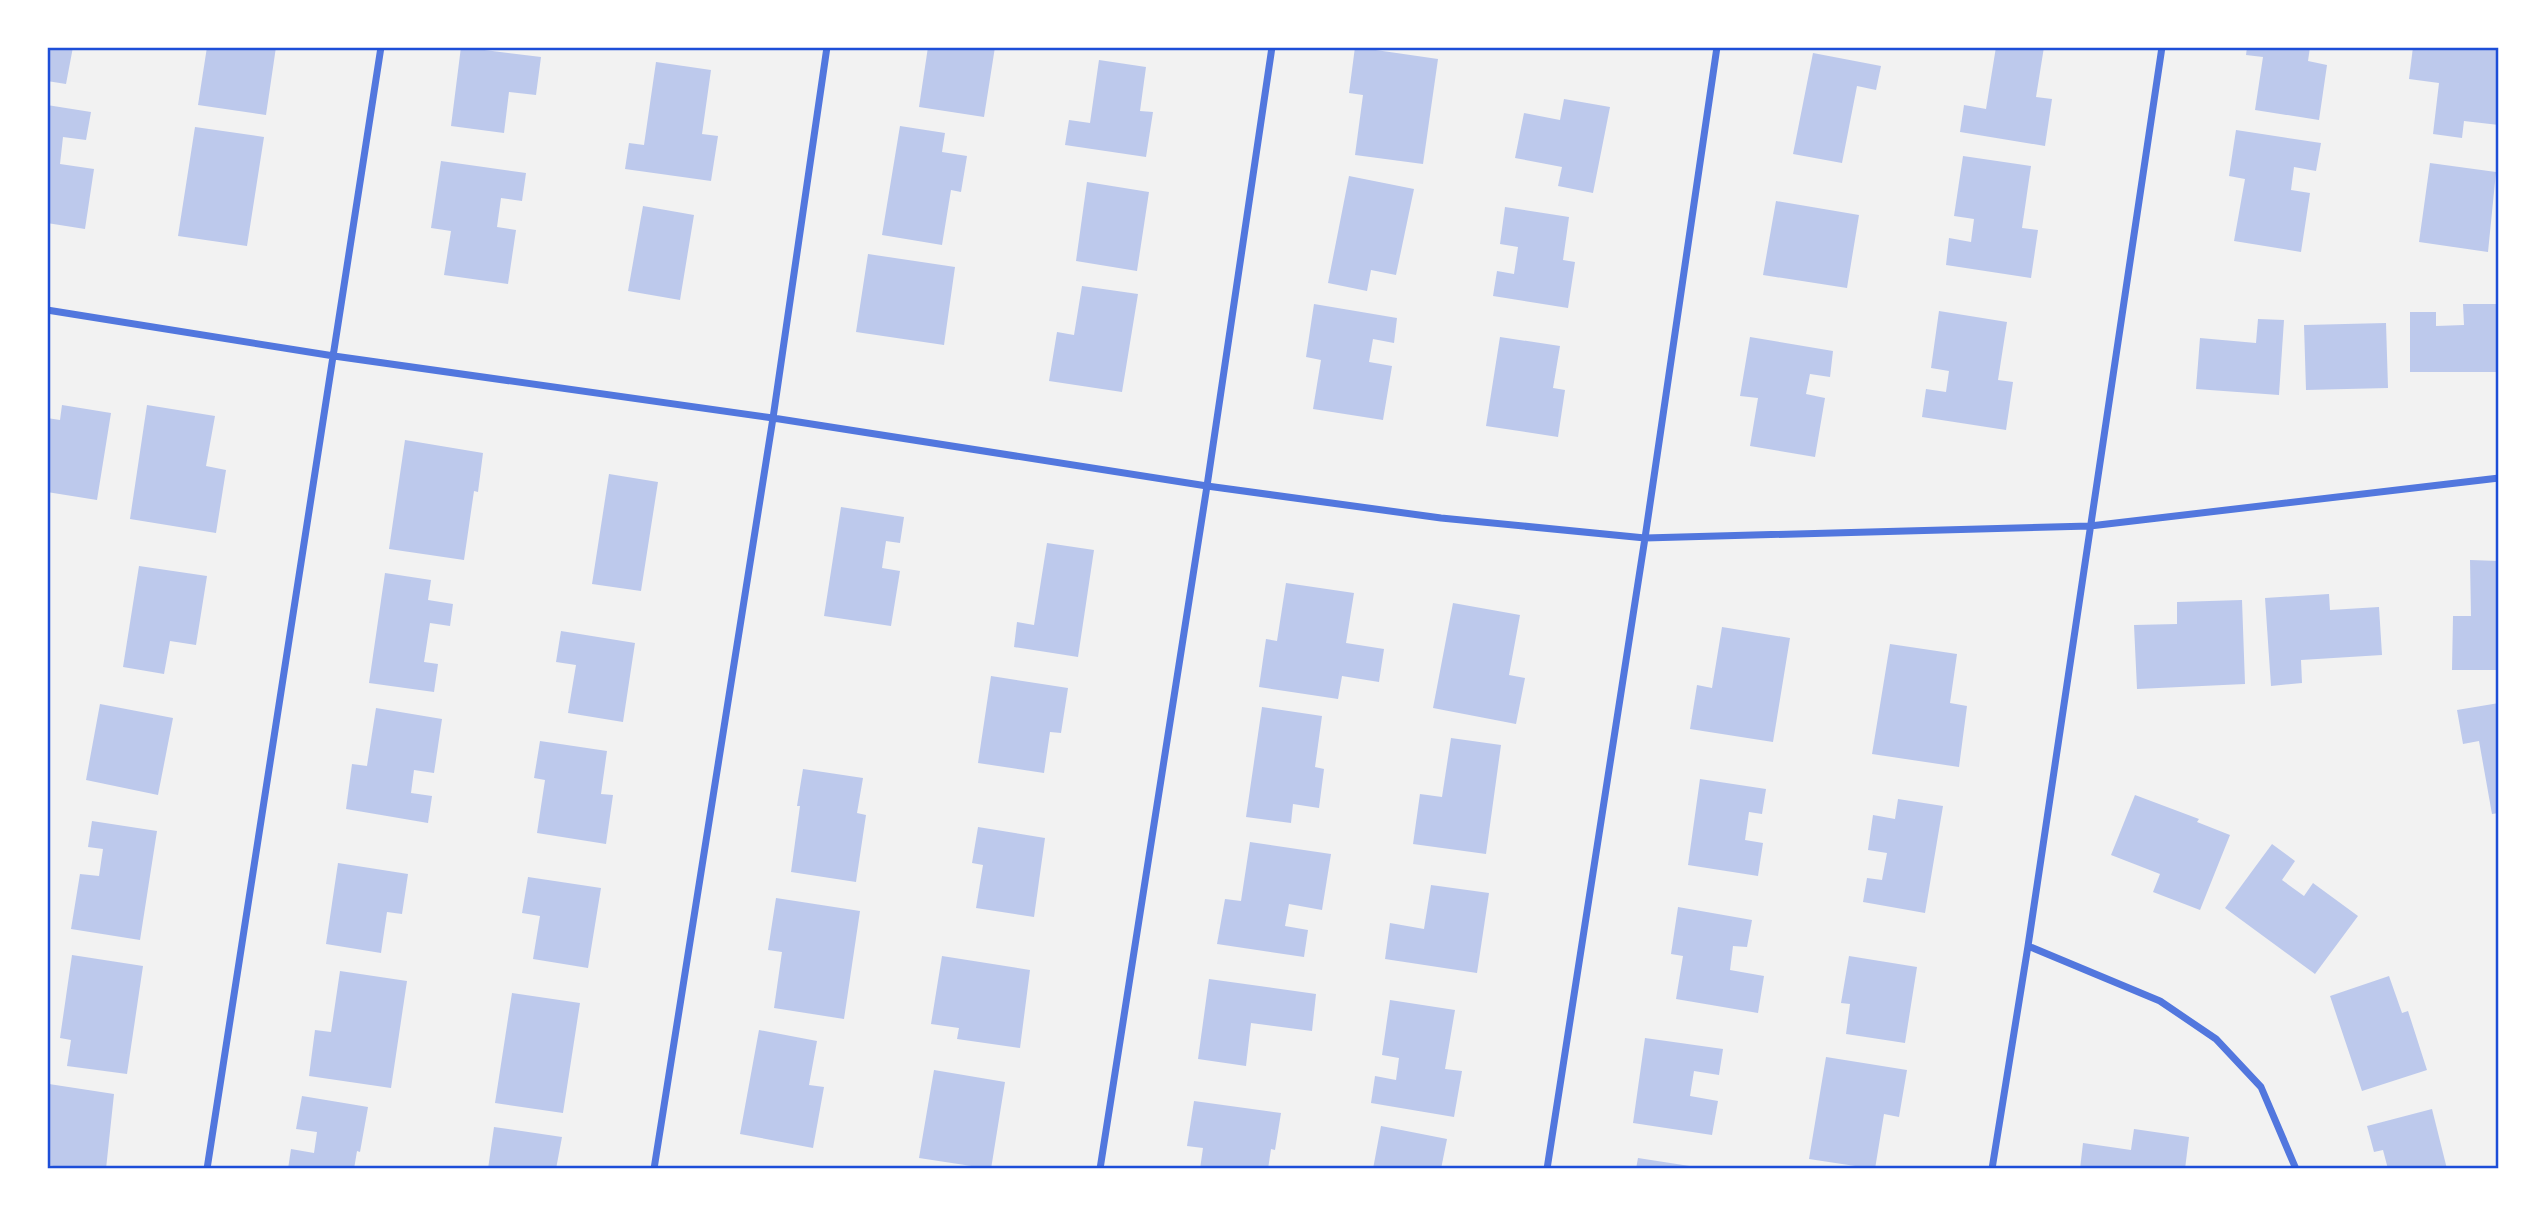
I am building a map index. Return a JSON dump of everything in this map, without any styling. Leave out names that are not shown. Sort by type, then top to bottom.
[{"type":"street","points":[[207,1169],[381,47]]},
{"type":"street","points":[[654,1169],[773,418],[827,47]]},
{"type":"street","points":[[1100,1169],[1207,486],[1272,47]]},
{"type":"street","points":[[1547,1169],[1717,47]]},
{"type":"street","points":[[1993,1169],[2162,47]]},
{"type":"street","points":[[47,310],[334,356],[773,418],[1207,486],[1441,518],[1644,538],[2090,526],[2499,478]]},
{"type":"street","points":[[2028,946],[2160,1001],[2216,1039],[2262,1087],[2296,1169]]},
{"type":"building","points":[[47,47],[73,47],[66,84],[47,81]]},
{"type":"building","points":[[207,47],[276,47],[266,115],[198,105]]},
{"type":"building","points":[[461,47],[541,57],[536,95],[509,92],[504,133],[451,126]]},
{"type":"building","points":[[928,47],[995,47],[984,117],[919,107]]},
{"type":"building","points":[[1355,47],[1438,59],[1423,164],[1355,155],[1363,95],[1349,93]]},
{"type":"building","points":[[1996,47],[2044,47],[2036,97],[2052,99],[2045,146],[1960,132],[1964,105],[1986,109]]},
{"type":"building","points":[[2247,47],[2310,47],[2308,61],[2327,65],[2319,120],[2255,110],[2263,57],[2246,55]]},
{"type":"building","points":[[2413,47],[2499,47],[2499,125],[2464,121],[2462,138],[2433,134],[2439,83],[2409,79]]},
{"type":"building","points":[[1813,53],[1881,66],[1876,90],[1857,86],[1842,163],[1793,154]]},
{"type":"building","points":[[1099,60],[1146,67],[1140,111],[1153,112],[1146,157],[1065,145],[1069,120],[1090,123]]},
{"type":"building","points":[[656,62],[711,70],[702,134],[718,136],[711,181],[625,169],[629,143],[644,145]]},
{"type":"building","points":[[1564,99],[1610,107],[1593,193],[1558,186],[1562,167],[1515,158],[1524,113],[1560,120]]},
{"type":"building","points":[[47,105],[91,112],[86,140],[63,137],[60,164],[94,169],[85,229],[47,223]]},
{"type":"building","points":[[900,126],[945,133],[942,152],[967,156],[961,192],[951,190],[942,245],[882,235]]},
{"type":"building","points":[[195,127],[264,137],[247,246],[178,236]]},
{"type":"building","points":[[2236,130],[2321,143],[2316,171],[2294,167],[2291,190],[2310,193],[2301,252],[2234,241],[2245,179],[2229,176]]},
{"type":"building","points":[[1963,156],[2031,166],[2022,228],[2038,230],[2031,278],[1946,265],[1949,238],[1971,242],[1974,219],[1954,216]]},
{"type":"building","points":[[441,161],[526,173],[522,201],[501,198],[497,227],[516,230],[508,284],[444,275],[451,231],[431,228]]},
{"type":"building","points":[[2430,163],[2496,172],[2488,252],[2419,242]]},
{"type":"building","points":[[1349,176],[1414,189],[1396,275],[1371,270],[1367,291],[1328,283]]},
{"type":"building","points":[[1087,182],[1149,192],[1137,271],[1076,261]]},
{"type":"building","points":[[1776,201],[1859,215],[1847,288],[1763,275]]},
{"type":"building","points":[[643,206],[694,215],[680,300],[628,291]]},
{"type":"building","points":[[1505,207],[1569,217],[1563,260],[1575,262],[1568,308],[1493,296],[1497,271],[1514,274],[1518,247],[1500,244]]},
{"type":"building","points":[[868,254],[955,267],[944,345],[856,332]]},
{"type":"building","points":[[1082,286],[1138,294],[1122,392],[1049,381],[1057,332],[1074,335]]},
{"type":"building","points":[[1314,304],[1397,318],[1394,343],[1373,339],[1369,362],[1392,366],[1383,420],[1313,409],[1321,360],[1306,357]]},
{"type":"building","points":[[2463,304],[2499,304],[2499,372],[2410,372],[2410,312],[2436,312],[2436,326],[2464,325]]},
{"type":"building","points":[[1939,311],[2007,322],[1998,380],[2013,382],[2006,430],[1922,417],[1926,389],[1946,392],[1949,371],[1931,368]]},
{"type":"building","points":[[2258,319],[2284,320],[2279,395],[2196,389],[2200,338],[2256,343]]},
{"type":"building","points":[[2386,323],[2388,388],[2306,390],[2304,325]]},
{"type":"building","points":[[1500,337],[1560,346],[1553,388],[1565,390],[1558,437],[1486,426]]},
{"type":"building","points":[[1750,337],[1833,351],[1830,377],[1810,374],[1806,394],[1825,398],[1815,457],[1750,446],[1758,398],[1740,396]]},
{"type":"building","points":[[62,405],[111,413],[97,500],[47,492],[47,418],[60,420]]},
{"type":"building","points":[[147,405],[215,416],[206,466],[226,470],[216,533],[130,519]]},
{"type":"building","points":[[405,440],[483,453],[478,492],[474,491],[464,560],[389,549]]},
{"type":"building","points":[[609,474],[658,482],[641,591],[592,584]]},
{"type":"building","points":[[841,507],[904,517],[900,543],[886,541],[882,568],[900,571],[891,626],[824,616]]},
{"type":"building","points":[[1047,543],[1094,550],[1078,657],[1014,647],[1017,622],[1034,625]]},
{"type":"building","points":[[2470,560],[2499,561],[2499,670],[2452,670],[2453,616],[2471,616]]},
{"type":"building","points":[[139,566],[207,576],[196,645],[170,641],[164,674],[123,667]]},
{"type":"building","points":[[385,573],[431,580],[428,600],[453,604],[450,626],[430,623],[424,662],[438,664],[434,692],[369,683]]},
{"type":"building","points":[[1286,583],[1354,593],[1346,643],[1384,649],[1379,682],[1342,676],[1338,699],[1259,687],[1266,639],[1277,641]]},
{"type":"building","points":[[2329,594],[2330,610],[2379,607],[2382,655],[2301,660],[2302,683],[2271,686],[2265,598]]},
{"type":"building","points":[[2242,600],[2245,684],[2137,689],[2134,625],[2177,624],[2177,602]]},
{"type":"building","points":[[1453,603],[1520,615],[1509,675],[1525,678],[1516,724],[1433,708]]},
{"type":"building","points":[[1722,627],[1790,638],[1773,742],[1690,729],[1697,685],[1712,688]]},
{"type":"building","points":[[561,631],[635,643],[623,722],[568,713],[576,665],[556,662]]},
{"type":"building","points":[[1890,644],[1957,654],[1950,703],[1967,706],[1959,767],[1872,754]]},
{"type":"building","points":[[991,676],[1068,688],[1061,733],[1050,732],[1044,773],[978,763]]},
{"type":"building","points":[[2499,703],[2499,813],[2492,814],[2479,741],[2463,744],[2457,710]]},
{"type":"building","points":[[100,704],[173,718],[158,795],[86,780]]},
{"type":"building","points":[[1262,707],[1322,716],[1315,767],[1324,769],[1319,808],[1293,804],[1291,823],[1246,817]]},
{"type":"building","points":[[376,708],[442,719],[434,773],[414,770],[411,793],[432,796],[428,823],[346,809],[352,764],[367,766]]},
{"type":"building","points":[[1451,738],[1501,745],[1486,854],[1413,844],[1420,794],[1442,797]]},
{"type":"building","points":[[540,741],[607,751],[601,794],[613,795],[606,844],[537,833],[545,780],[534,778]]},
{"type":"building","points":[[803,769],[863,778],[857,813],[866,815],[856,882],[791,872]]},
{"type":"building","points":[[1700,779],[1766,789],[1762,814],[1749,812],[1745,840],[1763,843],[1758,876],[1688,865]]},
{"type":"building","points":[[2135,795],[2199,819],[2197,822],[2230,835],[2200,910],[2153,892],[2160,874],[2111,855]]},
{"type":"building","points":[[1898,799],[1943,806],[1925,913],[1863,902],[1867,878],[1882,880],[1887,853],[1868,850],[1873,815],[1895,819]]},
{"type":"building","points":[[92,821],[157,831],[140,940],[71,929],[80,874],[99,876],[103,849],[88,847]]},
{"type":"building","points":[[978,827],[1045,838],[1034,917],[976,908],[983,865],[972,863]]},
{"type":"building","points":[[1250,842],[1331,854],[1322,910],[1289,904],[1285,926],[1308,930],[1304,957],[1217,944],[1225,899],[1241,901]]},
{"type":"building","points":[[2272,844],[2295,861],[2282,880],[2304,896],[2313,883],[2358,916],[2315,974],[2225,908]]},
{"type":"building","points":[[338,863],[408,874],[402,914],[387,912],[381,953],[326,944]]},
{"type":"building","points":[[528,877],[601,888],[588,968],[533,959],[540,916],[522,913]]},
{"type":"building","points":[[1431,885],[1489,893],[1477,973],[1385,959],[1390,923],[1424,929]]},
{"type":"building","points":[[776,898],[860,911],[844,1019],[774,1008],[782,952],[768,950]]},
{"type":"building","points":[[1678,907],[1752,920],[1747,947],[1733,946],[1730,970],[1764,976],[1758,1013],[1676,999],[1683,956],[1671,954]]},
{"type":"building","points":[[72,955],[143,966],[127,1074],[67,1066],[71,1040],[60,1038]]},
{"type":"building","points":[[942,956],[1030,970],[1020,1048],[957,1039],[959,1028],[931,1024]]},
{"type":"building","points":[[1849,956],[1917,967],[1905,1043],[1846,1034],[1850,1004],[1841,1003]]},
{"type":"building","points":[[340,971],[407,981],[391,1088],[309,1076],[315,1030],[331,1032]]},
{"type":"building","points":[[2389,976],[2402,1013],[2408,1011],[2427,1070],[2362,1091],[2330,996]]},
{"type":"building","points":[[1209,979],[1316,994],[1312,1031],[1251,1023],[1246,1066],[1198,1059]]},
{"type":"building","points":[[512,993],[580,1003],[563,1113],[495,1103]]},
{"type":"building","points":[[1390,1000],[1455,1010],[1445,1069],[1462,1071],[1454,1117],[1371,1103],[1375,1076],[1396,1080],[1399,1058],[1382,1055]]},
{"type":"building","points":[[759,1030],[817,1041],[809,1085],[824,1087],[813,1148],[740,1134]]},
{"type":"building","points":[[1645,1038],[1723,1049],[1719,1075],[1694,1071],[1690,1096],[1718,1101],[1712,1135],[1633,1123]]},
{"type":"building","points":[[1826,1057],[1907,1070],[1899,1117],[1884,1114],[1875,1169],[1809,1159]]},
{"type":"building","points":[[934,1070],[1005,1082],[991,1169],[919,1158]]},
{"type":"building","points":[[49,1084],[114,1094],[106,1169],[74,1169],[47,1165]]},
{"type":"building","points":[[302,1096],[368,1107],[360,1152],[357,1151],[354,1169],[288,1169],[291,1149],[314,1153],[317,1132],[296,1129]]},
{"type":"building","points":[[1194,1101],[1281,1113],[1275,1150],[1271,1149],[1268,1169],[1200,1169],[1203,1148],[1187,1146]]},
{"type":"building","points":[[2432,1109],[2447,1169],[2388,1169],[2383,1150],[2374,1152],[2367,1126]]},
{"type":"building","points":[[1381,1126],[1447,1139],[1441,1169],[1373,1169]]},
{"type":"building","points":[[494,1127],[562,1137],[556,1169],[488,1169]]},
{"type":"building","points":[[2134,1129],[2189,1137],[2185,1169],[2080,1169],[2083,1143],[2131,1150]]},
{"type":"building","points":[[1638,1158],[1696,1167],[1696,1169],[1636,1169]]}]
